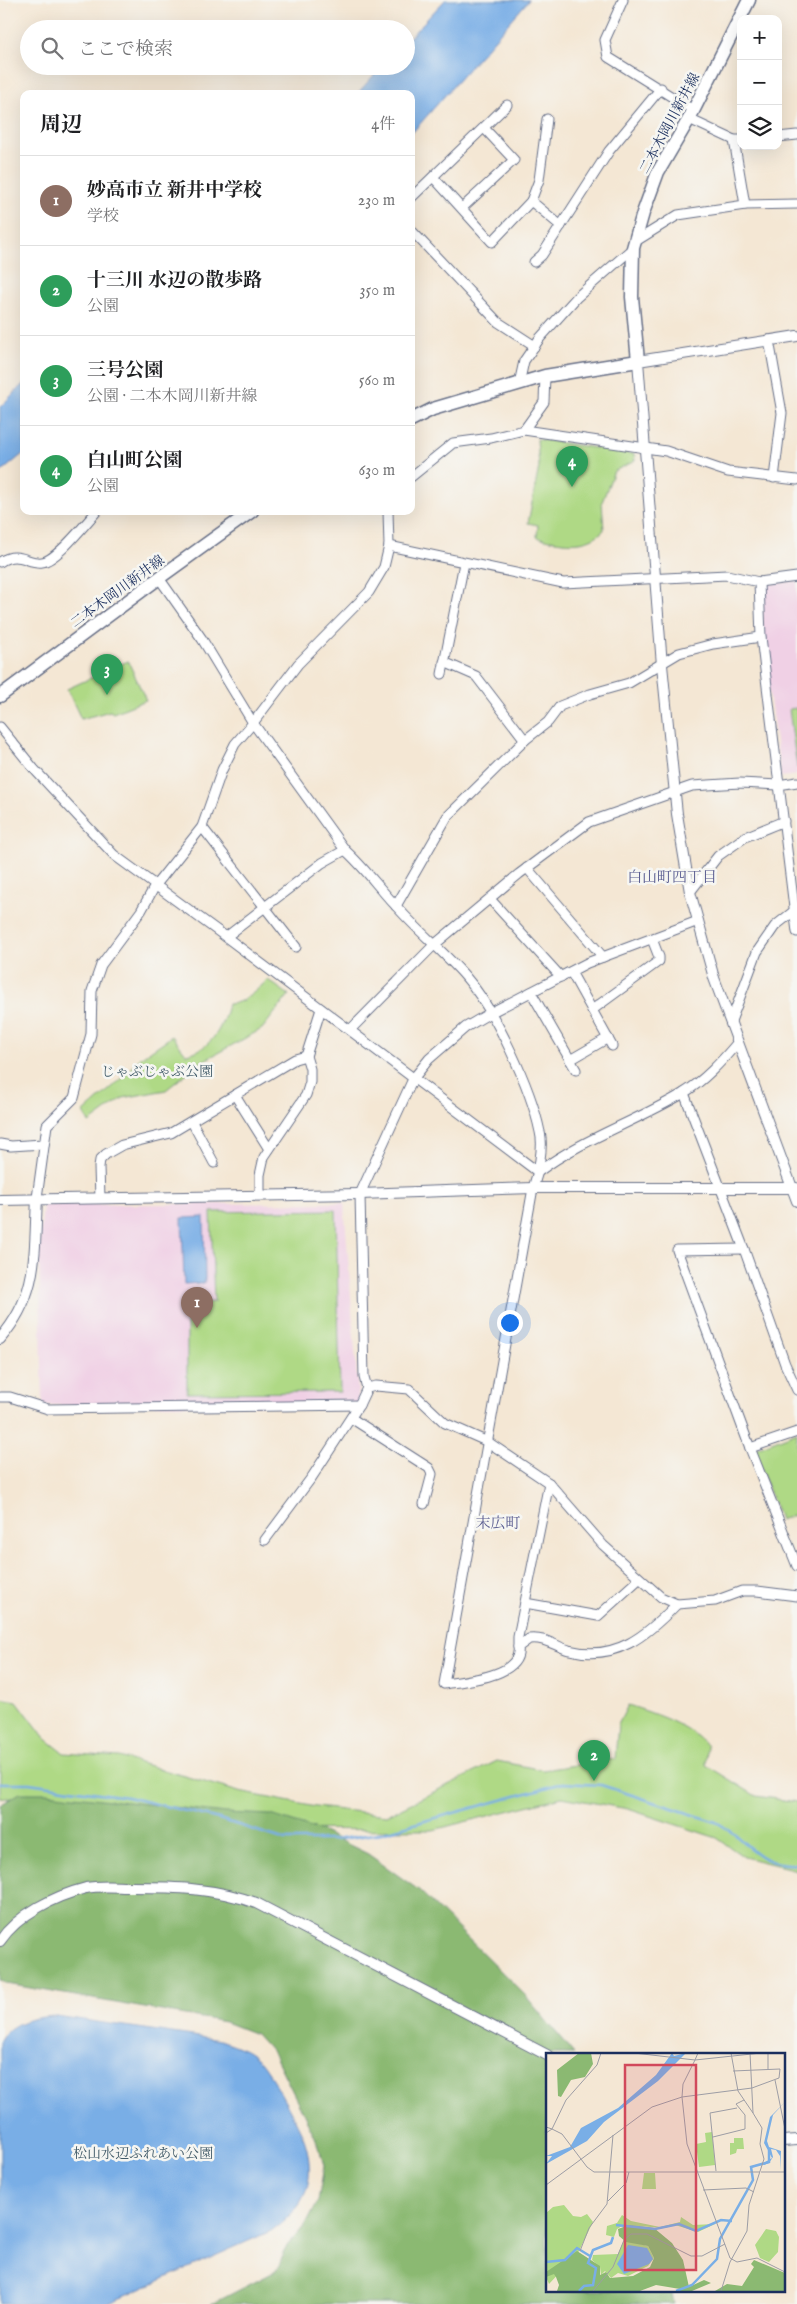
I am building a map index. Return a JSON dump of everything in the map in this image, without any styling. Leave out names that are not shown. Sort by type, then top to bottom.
[{"type":"main road","name":"二本木岡川新井線","points":[[638,361],[632,297],[634,245],[643,213],[658,172],[691,114],[749,0]]},
{"type":"main road","points":[[415,418],[433,409],[545,376],[638,361]]},
{"type":"main road","name":"二本木岡川新井線","points":[[0,696],[246,515]]},
{"type":"street","points":[[623,0],[605,40],[608,56],[661,88],[691,114],[737,140]]},
{"type":"street","points":[[534,262],[542,255],[609,151],[661,88]]},
{"type":"street","points":[[415,194],[507,105]]},
{"type":"street","points":[[433,177],[492,242],[531,201],[540,180],[547,118]]},
{"type":"street","points":[[462,208],[514,160],[484,128]]},
{"type":"street","points":[[782,137],[797,135]]},
{"type":"street","points":[[738,150],[744,205]]},
{"type":"street","points":[[531,201],[561,226]]},
{"type":"street","points":[[519,384],[524,361],[577,297],[634,245],[678,215],[744,205],[797,204]]},
{"type":"street","points":[[415,234],[498,322],[535,346]]},
{"type":"street","points":[[797,336],[638,361],[662,665],[675,791],[690,892],[714,978],[797,1200]]},
{"type":"street","points":[[769,340],[782,413],[774,478]]},
{"type":"street","points":[[524,430],[544,402],[545,376]]},
{"type":"street","points":[[415,474],[453,443],[491,438],[524,430],[666,451],[728,472],[797,480]]},
{"type":"street","points":[[0,562],[7,557],[27,558],[40,562],[50,560],[93,515]]},
{"type":"street","points":[[0,1339],[20,1310],[32,1283],[37,1198],[47,1125],[74,1098],[91,1034],[92,991],[101,964],[140,911],[155,886],[202,827],[222,770],[235,744],[298,664],[369,592],[384,566],[389,546],[388,515]]},
{"type":"street","points":[[389,546],[563,583],[656,580],[726,575],[758,582],[797,577]]},
{"type":"street","points":[[442,674],[464,563]]},
{"type":"street","points":[[159,578],[202,639],[253,723],[345,850],[360,863],[396,906],[466,977],[490,1013],[515,1062],[541,1134],[538,1172],[533,1188],[444,1684],[500,1672],[514,1663],[519,1653],[518,1637],[549,1483]]},
{"type":"street","points":[[758,582],[761,637],[797,932]]},
{"type":"street","points":[[396,906],[447,816],[525,740],[548,722],[560,706],[590,694],[629,683],[662,665],[679,653],[713,644],[761,637]]},
{"type":"street","points":[[444,662],[476,676],[525,740]]},
{"type":"street","points":[[0,727],[34,769],[114,855],[226,936],[538,1172]]},
{"type":"street","points":[[350,1030],[434,945],[527,868],[589,822],[692,786],[740,783],[778,785],[797,782]]},
{"type":"street","points":[[690,892],[718,856],[744,837],[784,821]]},
{"type":"street","points":[[202,827],[296,947]]},
{"type":"street","points":[[226,936],[322,863],[345,850]]},
{"type":"street","points":[[527,868],[603,958]]},
{"type":"street","points":[[490,899],[561,977]]},
{"type":"street","points":[[731,1021],[757,952],[775,926],[794,911]]},
{"type":"street","points":[[265,1540],[312,1477],[359,1406],[367,1388],[364,1377],[360,1194],[413,1079],[429,1059],[466,1027],[490,1013],[570,972],[698,921]]},
{"type":"street","points":[[592,1010],[659,961],[660,957],[652,939]]},
{"type":"street","points":[[570,972],[610,1042],[570,1060]]},
{"type":"street","points":[[531,992],[576,1070]]},
{"type":"street","points":[[260,1195],[260,1175],[264,1157],[306,1095],[310,1069],[306,1056],[321,1009]]},
{"type":"street","points":[[538,1172],[567,1152],[684,1093],[720,1064],[738,1042]]},
{"type":"street","points":[[100,1198],[99,1167],[100,1160],[106,1154],[122,1145],[171,1134],[295,1059],[306,1056]]},
{"type":"street","points":[[684,1093],[744,1249],[785,1364],[797,1390]]},
{"type":"street","points":[[235,1095],[269,1149]]},
{"type":"street","points":[[192,1122],[214,1163]]},
{"type":"street","points":[[0,1144],[11,1146],[43,1144]]},
{"type":"street","points":[[0,1200],[360,1194],[533,1188],[794,1188]]},
{"type":"street","points":[[744,1249],[677,1250],[750,1448],[797,1566]]},
{"type":"street","points":[[367,1388],[376,1386],[409,1388],[445,1423],[488,1442],[549,1483],[603,1545],[661,1597],[678,1604],[714,1601],[742,1591],[797,1596]]},
{"type":"street","points":[[0,1397],[10,1397],[48,1409],[359,1406]]},
{"type":"street","points":[[350,1418],[429,1468],[432,1474],[424,1504]]},
{"type":"street","points":[[750,1448],[797,1432]]},
{"type":"street","points":[[525,1603],[598,1616],[639,1579]]},
{"type":"street","points":[[518,1647],[529,1639],[535,1638],[552,1642],[570,1650],[593,1653],[612,1651],[626,1646],[655,1626],[678,1604]]},
{"type":"street","points":[[0,1941],[13,1926],[38,1908],[65,1894],[87,1888],[181,1888],[223,1893],[262,1907],[546,2055]]},
{"type":"street","points":[[784,2141],[797,2140]]},
{"type":"shaded area","points":[[797,581],[797,775],[781,777],[763,649],[763,585]]},
{"type":"shaded area","points":[[344,1203],[359,1405],[43,1405],[39,1251],[43,1205]]},
{"type":"green space","points":[[537,439],[634,454],[635,461],[614,471],[602,502],[604,530],[597,536],[580,542],[554,541],[537,537],[538,525],[528,523],[539,467]]},
{"type":"green space","points":[[128,661],[146,700],[113,713],[110,711],[81,719],[67,689]]},
{"type":"green space","points":[[797,708],[797,768],[789,709]]},
{"type":"green space","name":"じゃぶじゃぶ公園","points":[[268,980],[289,995],[262,1029],[201,1062],[166,1090],[123,1098],[89,1123],[84,1112],[126,1075],[140,1058],[172,1036],[186,1054],[202,1048],[215,1036],[223,1021],[228,1004],[245,999]]},
{"type":"green space","points":[[336,1210],[340,1392],[187,1393],[187,1304],[214,1302],[211,1212]]},
{"type":"green space","points":[[797,1432],[797,1514],[780,1520],[754,1449]]},
{"type":"green space","points":[[0,1698],[17,1701],[45,1738],[64,1753],[119,1757],[239,1792],[316,1807],[387,1815],[497,1761],[543,1770],[615,1759],[618,1725],[628,1705],[681,1726],[699,1738],[707,1746],[706,1765],[756,1796],[797,1802],[797,1870],[744,1857],[717,1838],[628,1809],[562,1797],[433,1830],[250,1829],[0,1797]]},
{"type":"green space","points":[[20,1793],[47,1793],[226,1813],[271,1815],[321,1831],[368,1854],[420,1891],[525,1995],[573,2053],[546,2053],[546,2292],[671,2292],[674,2304],[212,2304],[276,2271],[288,2245],[306,2224],[318,2201],[324,2166],[318,2143],[274,2054],[256,2034],[225,2022],[7,1984],[0,1980],[0,1805]]},
{"type":"water","points":[[445,0],[529,0],[415,129],[415,90],[361,90],[374,75],[415,75],[415,32]]},
{"type":"water","points":[[20,387],[20,456],[0,473],[0,407]]},
{"type":"water","points":[[204,1217],[205,1283],[184,1284],[182,1218]]},
{"type":"water","name":"松山水辺ふれあい公園","points":[[56,2016],[220,2040],[240,2048],[258,2059],[284,2099],[307,2148],[309,2180],[306,2191],[296,2209],[271,2231],[107,2304],[0,2304],[0,2040],[17,2024],[32,2019]]},
{"type":"waterway","points":[[0,1783],[29,1783],[127,1797],[219,1819],[286,1840],[334,1840],[381,1833],[563,1783],[601,1785],[716,1822],[761,1856],[782,1864],[797,1864]]},
{"type":"place","name":"白山町公園","points":[[572,487]]},
{"type":"place","name":"三号公園","points":[[107,695]]},
{"type":"place","name":"妙高市立 新井中学校","points":[[197,1328]]},
{"type":"place","name":"十三川 水辺の散歩路","points":[[594,1781]]},
{"type":"district","name":"白山町四丁目","points":[[672,877]]},
{"type":"district","name":"末広町","points":[[498,1523]]}]
